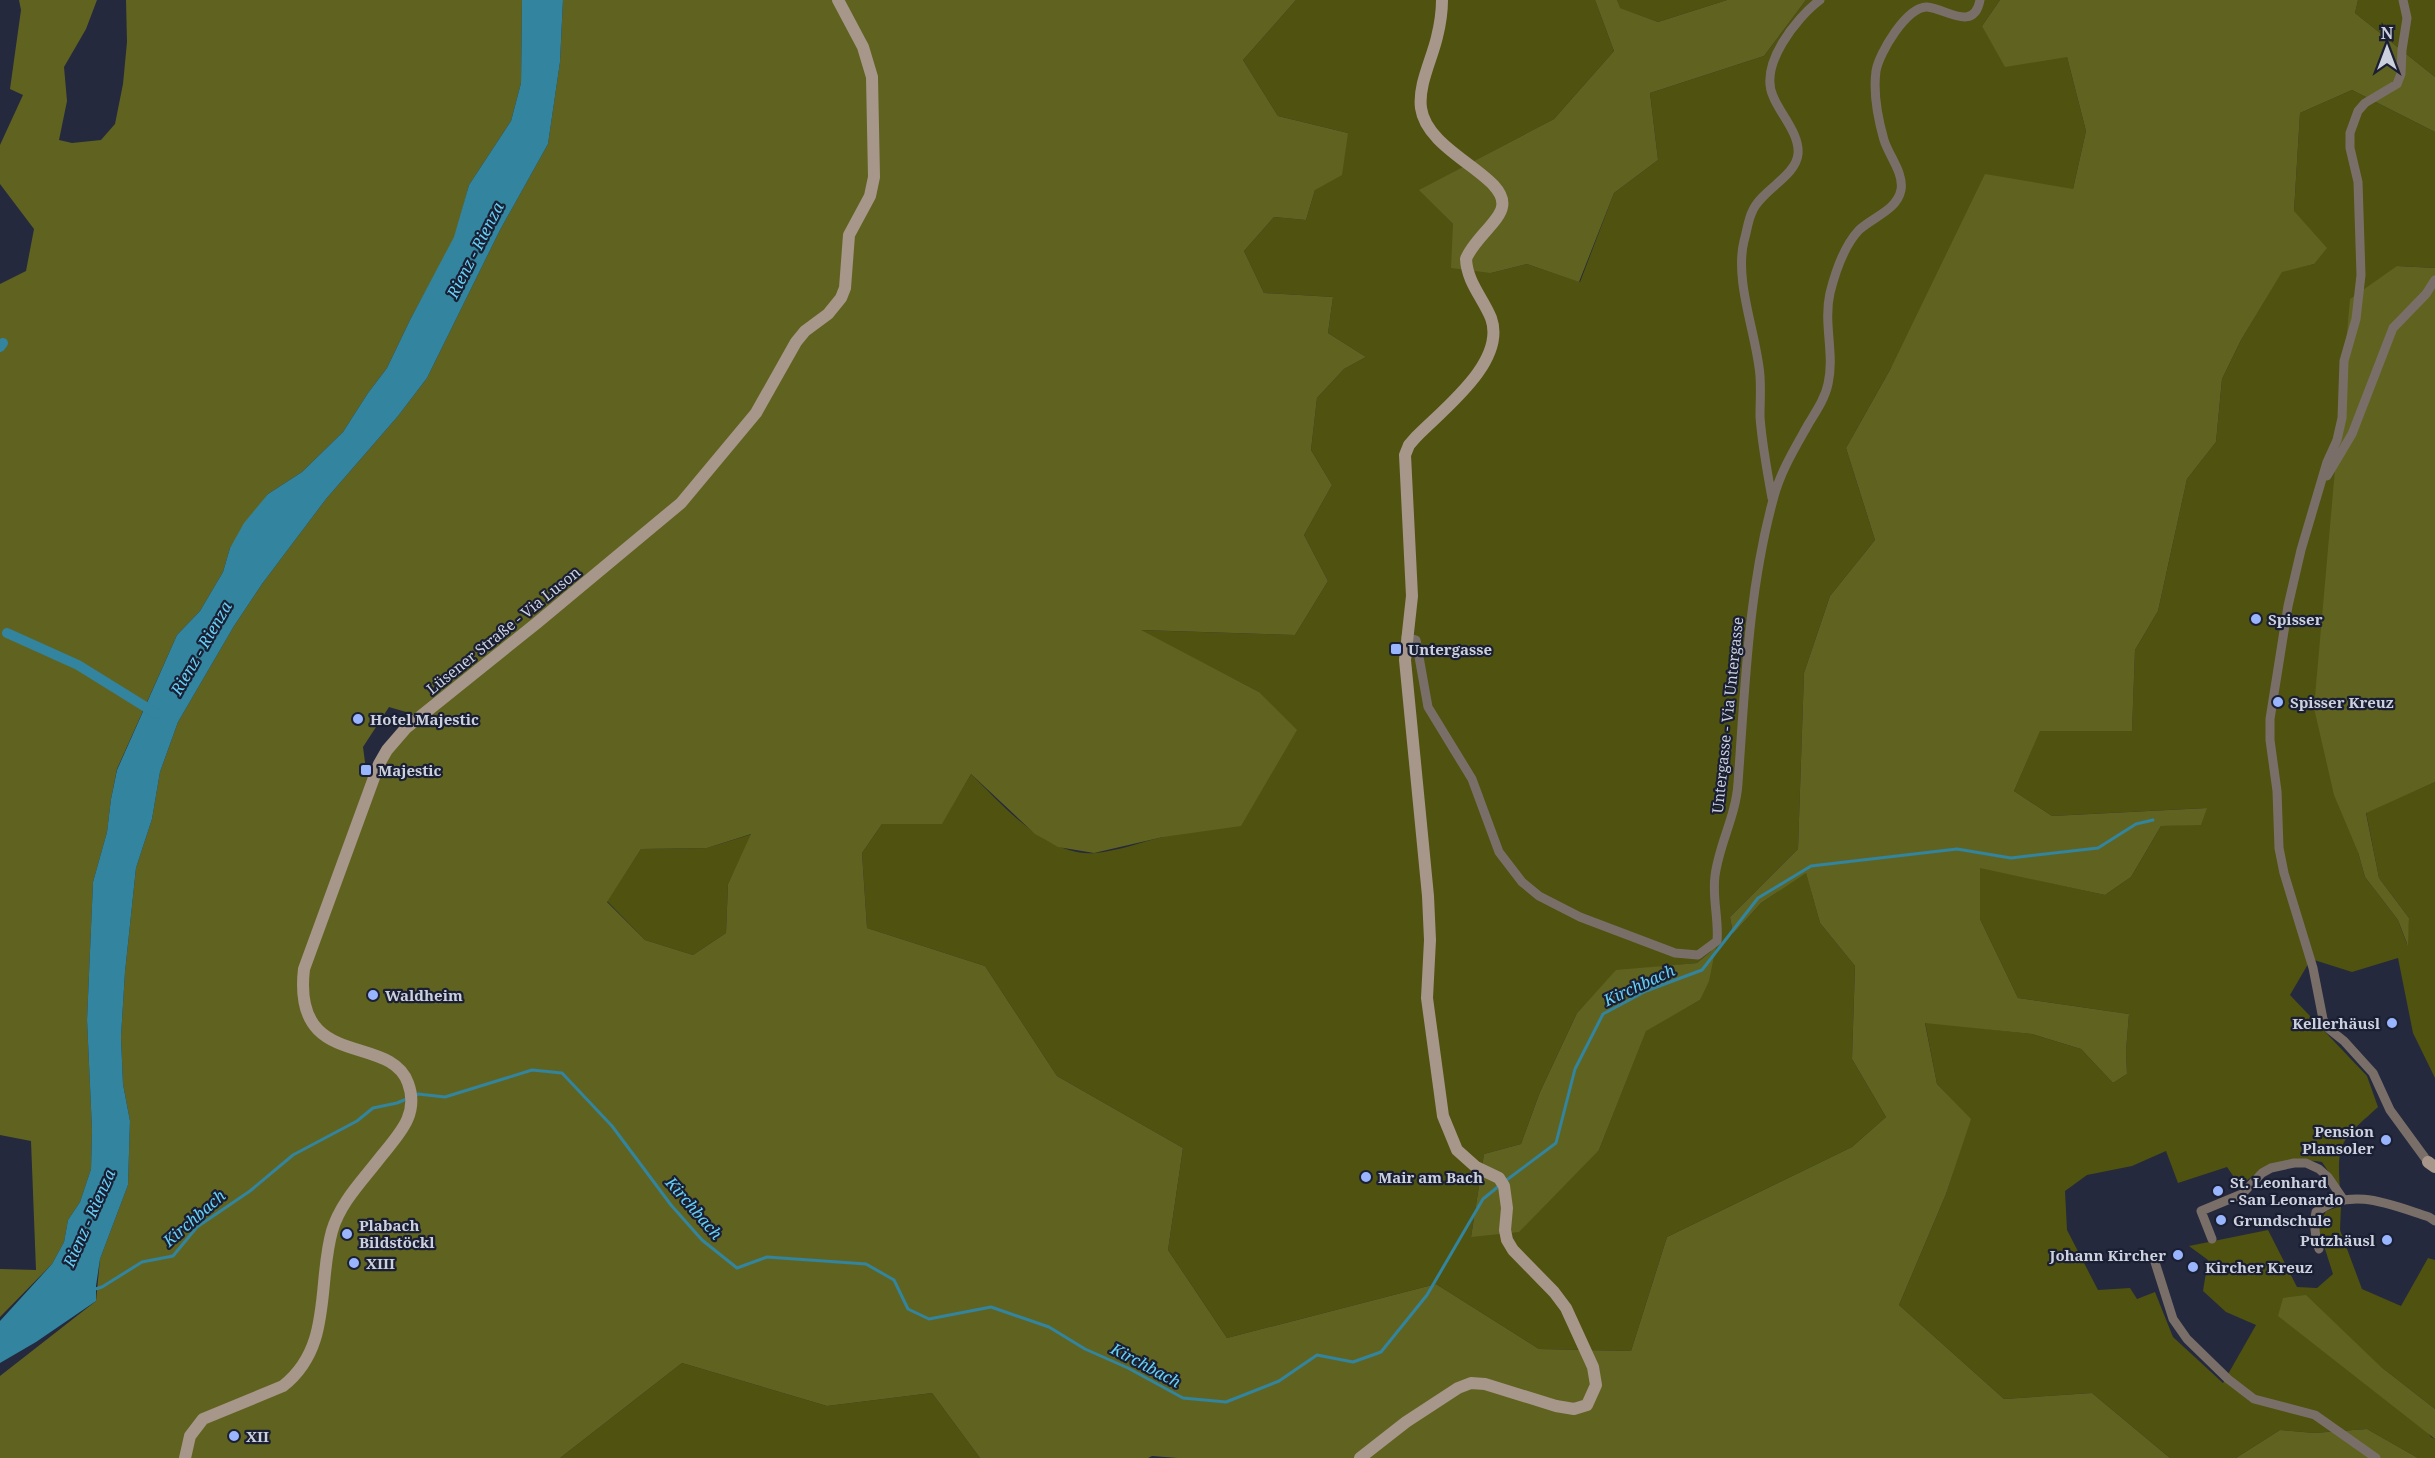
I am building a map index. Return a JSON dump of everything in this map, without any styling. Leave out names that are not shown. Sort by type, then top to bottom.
[{"type":"street","name":"Lüsener Straße - Via Luson","points":[[185,1458],[190,1436],[203,1419],[283,1386],[309,1355],[317,1340],[329,1247],[338,1214],[403,1130],[411,1111],[410,1088],[400,1070],[382,1058],[331,1041],[316,1028],[307,1009],[303,990],[304,969],[374,773],[387,750],[406,728],[681,503],[756,413],[796,342],[805,331],[828,314],[841,298],[845,288],[849,236],[870,196],[874,177],[872,77],[863,47],[838,0]]},
{"type":"street","points":[[1360,1458],[1406,1422],[1458,1388],[1471,1383],[1485,1384],[1574,1410],[1587,1405],[1596,1385],[1593,1367],[1566,1308],[1554,1292],[1513,1250],[1507,1240],[1505,1230],[1507,1196],[1504,1186],[1499,1178],[1476,1167],[1456,1150],[1443,1116],[1427,998],[1430,940],[1428,896],[1405,667],[1412,585],[1405,455],[1409,445],[1416,437],[1475,377],[1491,351],[1494,340],[1491,320],[1470,280],[1466,260],[1477,238],[1497,218],[1502,210],[1503,202],[1496,185],[1453,154],[1434,134],[1423,116],[1422,93],[1437,37],[1442,0]]},
{"type":"street","name":"Untergasse - Via Untergasse","points":[[1773,501],[1761,427],[1760,376],[1756,343],[1749,320],[1742,264],[1743,244],[1753,210],[1762,196],[1794,166],[1798,154],[1793,133],[1772,94],[1769,80],[1774,59],[1792,29],[1820,0]]},
{"type":"street","name":"Untergasse - Via Untergasse","points":[[1406,637],[1416,640],[1428,707],[1472,779],[1499,852],[1522,882],[1539,896],[1580,917],[1676,953],[1698,955],[1717,940],[1714,880],[1717,863],[1736,809],[1751,627],[1773,501],[1784,468],[1824,396],[1828,383],[1831,368],[1827,311],[1839,266],[1858,232],[1893,206],[1902,186],[1885,142],[1876,104],[1876,70],[1885,47],[1910,14],[1918,8],[1936,9],[1956,17],[1971,15],[1979,8],[1980,0]]},
{"type":"street","points":[[2403,0],[2407,18],[2401,74],[2397,84],[2365,103],[2358,111],[2350,133],[2349,148],[2358,182],[2361,275],[2356,319],[2344,361],[2342,418],[2301,550],[2288,606],[2270,719],[2279,848],[2292,904],[2313,968],[2323,1019],[2329,1029],[2344,1041],[2373,1073],[2390,1110],[2431,1164]]},
{"type":"street","points":[[2321,486],[2352,434],[2393,328],[2426,294],[2435,280]]},
{"type":"street","points":[[2212,1239],[2201,1211],[2242,1194],[2262,1173],[2271,1168],[2306,1163],[2319,1169],[2328,1177],[2343,1199]]},
{"type":"street","points":[[2319,1249],[2314,1235],[2316,1212],[2325,1205],[2343,1199],[2367,1199],[2429,1217],[2435,1221]]},
{"type":"street","points":[[2154,1259],[2173,1319],[2187,1339],[2228,1379],[2254,1399],[2315,1415],[2376,1458]]},
{"type":"shaded area","points":[[19,0],[97,0],[86,29],[64,67],[67,101],[59,140],[72,143],[101,140],[115,124],[123,84],[127,42],[126,0],[522,0],[521,83],[511,121],[469,185],[455,237],[387,368],[343,432],[302,472],[268,494],[230,548],[223,572],[200,611],[177,635],[117,769],[107,832],[93,882],[87,1020],[92,1130],[91,1169],[80,1202],[68,1220],[64,1242],[52,1264],[0,1317],[0,1269],[36,1270],[31,1141],[0,1135],[0,284],[26,271],[34,229],[0,184],[0,145],[23,95],[10,89],[21,10]]},
{"type":"shaded area","points":[[563,0],[1296,0],[1243,60],[1278,116],[1348,133],[1342,175],[1315,190],[1306,220],[1274,217],[1244,251],[1264,293],[1333,297],[1328,333],[1366,357],[1344,369],[1317,398],[1311,450],[1332,485],[1304,535],[1328,581],[1295,635],[1141,630],[1259,692],[1297,730],[1241,826],[1163,837],[1094,853],[1058,847],[1035,834],[971,774],[942,824],[882,824],[862,853],[867,928],[985,966],[1057,1076],[1183,1148],[1168,1250],[1227,1338],[1436,1284],[1539,1349],[1631,1351],[1667,1237],[1852,1147],[1886,1117],[1852,1059],[1855,966],[1820,923],[1806,873],[1761,903],[1733,934],[1730,917],[1798,849],[1804,673],[1830,596],[1875,540],[1846,448],[1891,368],[1985,174],[2073,189],[2086,131],[2067,57],[2005,67],[1982,26],[2000,0],[2358,0],[2355,13],[2435,77],[2435,132],[2352,90],[2300,113],[2294,211],[2327,248],[2314,264],[2282,272],[2241,340],[2222,379],[2216,442],[2187,479],[2158,611],[2135,650],[2132,731],[2040,731],[2014,791],[2052,816],[2207,808],[2201,825],[2161,826],[2131,877],[2105,895],[1980,868],[1980,919],[2018,998],[2129,1014],[2127,1074],[2113,1083],[2081,1049],[2032,1034],[1925,1023],[1937,1084],[1971,1119],[1946,1194],[1899,1305],[2004,1399],[2092,1393],[2170,1458],[1178,1458],[1152,1456],[1148,1458],[980,1458],[932,1393],[827,1406],[682,1363],[560,1458],[0,1458],[0,1376],[96,1301],[100,1259],[128,1185],[130,1121],[123,1084],[121,1037],[136,868],[152,819],[160,772],[178,722],[234,626],[262,584],[326,499],[398,416],[427,378],[500,230],[548,144],[560,62]],"holes":[[[389,707],[413,714],[396,731],[372,767],[366,770],[363,747]],[[751,834],[728,884],[726,933],[693,955],[645,940],[607,902],[641,849],[707,848]]]},
{"type":"shaded area","points":[[1296,0],[1595,0],[1614,51],[1554,119],[1420,190],[1453,224],[1491,273],[1527,264],[1580,282],[1614,193],[1658,160],[1650,93],[1764,56],[1806,0],[2000,0],[1982,26],[2067,57],[2086,131],[2073,189],[1891,368],[1846,448],[1875,540],[1830,596],[1804,673],[1798,849],[1730,917],[1733,934],[1761,903],[1806,872],[1820,923],[1855,966],[1852,1059],[1886,1117],[1852,1147],[1667,1237],[1631,1351],[1539,1349],[1436,1284],[1227,1338],[1168,1250],[1183,1148],[1057,1076],[985,966],[867,928],[862,853],[882,824],[942,823],[971,774],[1011,814],[1059,847],[1077,852],[1095,853],[1163,837],[1259,692],[1139,630],[1295,635],[1328,581],[1304,535],[1332,485],[1311,450],[1317,398],[1344,369],[1366,357],[1328,333],[1333,297],[1264,293],[1244,251],[1274,217],[1306,220],[1315,190],[1348,133],[1278,116],[1243,60]],"holes":[[[1716,943],[1700,1000],[1646,1030],[1599,1150],[1471,1237],[1484,1154],[1521,1144],[1540,1092],[1577,1013],[1616,971],[1697,963],[1710,952]]]},
{"type":"shaded area","points":[[1595,0],[1617,0],[1620,8],[1658,22],[1727,0],[1806,0],[1764,56],[1650,93],[1658,160],[1614,193],[1579,282],[1527,264],[1491,273],[1451,268],[1453,224],[1419,190],[1554,119],[1614,51]]},
{"type":"shaded area","points":[[1617,0],[1727,0],[1658,22],[1619,8]]},
{"type":"shaded area","points":[[2358,0],[2435,0],[2435,77],[2355,13]]},
{"type":"shaded area","points":[[2352,90],[2435,132],[2435,268],[2397,266],[2358,852],[2365,877],[2398,920],[2407,944],[2409,918],[2379,878],[2366,812],[2435,782],[2435,1078],[2413,1033],[2398,958],[2352,972],[2311,959],[2290,995],[2367,1076],[2378,1107],[2357,1126],[2344,1142],[2339,1160],[2340,1189],[2322,1162],[2297,1160],[2269,1166],[2240,1186],[2227,1167],[2178,1183],[2166,1151],[2132,1166],[2087,1175],[2065,1191],[2067,1230],[2098,1290],[2130,1288],[2137,1299],[2155,1292],[2173,1337],[2223,1383],[2256,1325],[2226,1312],[2203,1291],[2208,1260],[2189,1246],[2268,1230],[2297,1287],[2317,1288],[2333,1274],[2318,1227],[2326,1211],[2341,1206],[2340,1230],[2362,1289],[2401,1306],[2428,1258],[2435,1260],[2435,1409],[2380,1366],[2431,1437],[2435,1439],[2435,1458],[2418,1458],[2367,1429],[2314,1433],[2280,1430],[2236,1458],[2170,1458],[2092,1393],[2004,1399],[1899,1305],[1946,1194],[1970,1119],[1937,1084],[1925,1022],[2032,1034],[2081,1049],[2113,1083],[2127,1074],[2129,1014],[2018,998],[1980,919],[1980,867],[2105,895],[2131,877],[2161,826],[2201,824],[2206,808],[2052,816],[2014,791],[2040,730],[2132,730],[2135,650],[2158,611],[2187,479],[2216,442],[2222,379],[2241,340],[2282,271],[2314,264],[2294,211],[2300,113]]},
{"type":"shaded area","points":[[2397,266],[2435,268],[2435,782],[2366,813],[2379,878],[2409,918],[2408,946],[2398,920],[2365,877],[2358,852],[2334,795],[2314,708],[2350,299]]},
{"type":"shaded area","points":[[752,834],[728,884],[726,933],[693,955],[645,940],[607,901],[641,849],[707,848]]},
{"type":"shaded area","points":[[1717,941],[1709,981],[1700,1000],[1646,1031],[1599,1150],[1519,1232],[1471,1237],[1484,1154],[1521,1144],[1540,1092],[1577,1013],[1616,970],[1697,963],[1710,952]]},
{"type":"shaded area","points":[[2306,1295],[2380,1366],[2435,1409],[2435,1439],[2278,1316],[2283,1298]]},
{"type":"shaded area","points":[[682,1363],[827,1406],[932,1393],[980,1458],[560,1458]]},
{"type":"shaded area","points":[[2367,1429],[2418,1458],[2236,1458],[2280,1430],[2314,1433]]},
{"type":"water","name":"Rienz - Rienza","points":[[522,0],[563,0],[560,62],[548,144],[500,230],[427,378],[398,416],[326,499],[262,584],[234,626],[178,722],[160,772],[152,819],[136,868],[121,1037],[123,1084],[130,1121],[128,1185],[100,1259],[96,1301],[36,1342],[0,1363],[0,1321],[52,1264],[64,1242],[68,1220],[80,1202],[91,1169],[92,1130],[87,1020],[93,882],[107,832],[117,770],[177,635],[200,611],[223,572],[230,548],[244,523],[268,494],[302,472],[343,432],[387,368],[454,237],[469,185],[511,121],[521,83]]},
{"type":"waterway","points":[[0,347],[3,343]]},
{"type":"waterway","points":[[7,633],[78,665],[157,714]]},
{"type":"waterway","name":"Kirchbach","points":[[1504,1182],[1556,1143],[1575,1069],[1603,1014],[1646,991],[1702,970],[1758,898],[1811,866],[1957,849],[2011,858],[2098,848],[2136,824],[2153,820]]},
{"type":"waterway","name":"Kirchbach","points":[[415,1096],[418,1094],[445,1097],[532,1070],[562,1073],[612,1126],[671,1205],[702,1240],[737,1268],[767,1257],[866,1264],[894,1280],[908,1309],[929,1319],[991,1307],[1049,1327],[1085,1349],[1128,1368],[1183,1398],[1226,1402],[1279,1381],[1317,1355],[1353,1362],[1381,1352],[1427,1295],[1483,1199],[1499,1186]]},
{"type":"waterway","name":"Kirchbach","points":[[92,1290],[102,1287],[142,1262],[173,1256],[197,1227],[250,1191],[293,1155],[357,1121],[373,1108],[409,1098]]},
{"type":"place","name":"Spisser","points":[[2256,619]]},
{"type":"place","name":"Untergasse","points":[[1396,649]]},
{"type":"place","name":"Spisser Kreuz","points":[[2278,702]]},
{"type":"place","name":"Hotel Majestic","points":[[358,719]]},
{"type":"place","name":"Majestic","points":[[366,770]]},
{"type":"place","name":"Waldheim","points":[[373,995]]},
{"type":"place","name":"Kellerhäusl","points":[[2392,1023]]},
{"type":"place","name":"Pension Plansoler","points":[[2386,1140]]},
{"type":"place","name":"Mair am Bach","points":[[1366,1177]]},
{"type":"place","name":"St. Leonhard - San Leonardo","points":[[2218,1191]]},
{"type":"place","name":"Grundschule","points":[[2221,1220]]},
{"type":"place","name":"Plabach Bildstöckl","points":[[347,1234]]},
{"type":"place","name":"Putzhäusl","points":[[2387,1240]]},
{"type":"place","name":"Johann Kircher","points":[[2178,1255]]},
{"type":"place","name":"XIII","points":[[354,1263]]},
{"type":"place","name":"Kircher Kreuz","points":[[2193,1267]]},
{"type":"place","name":"XII","points":[[234,1436]]}]
